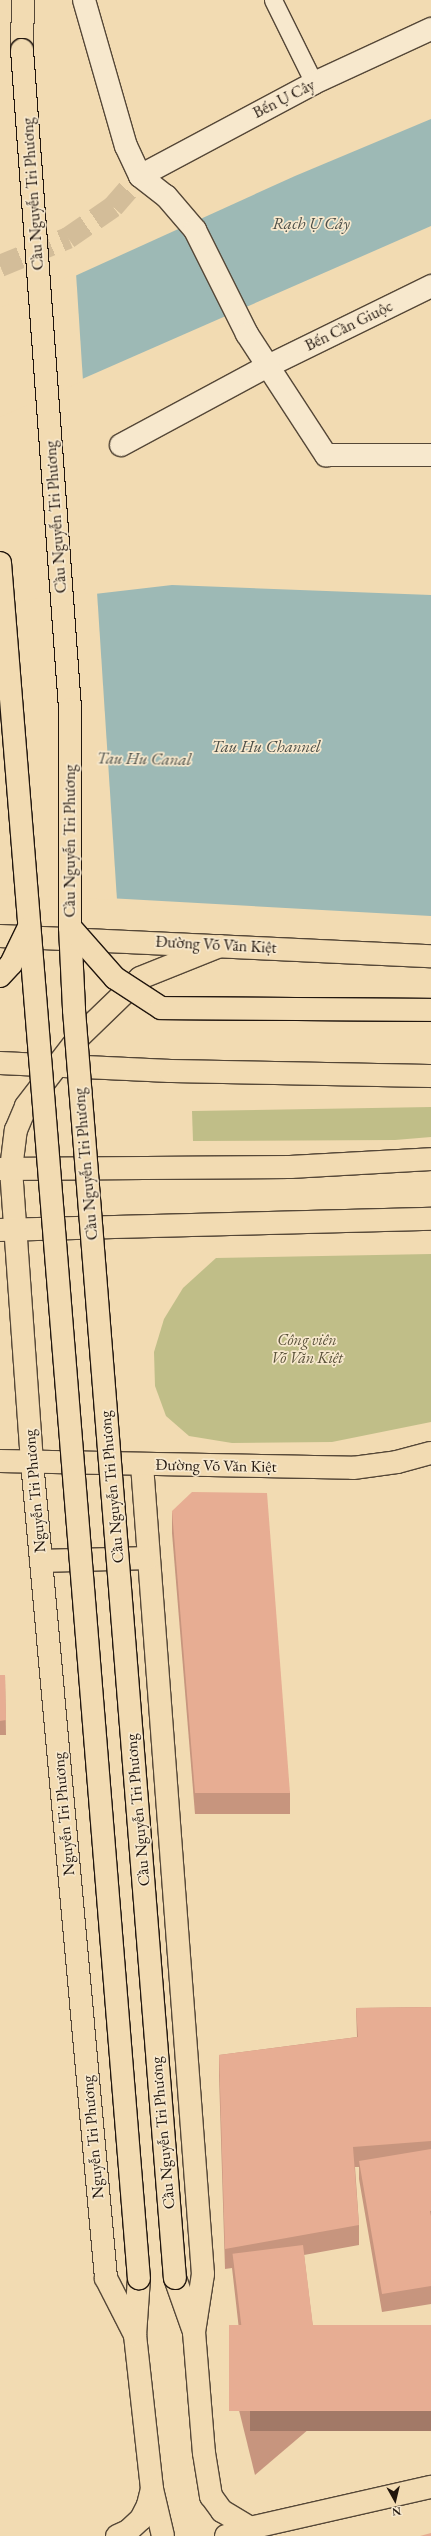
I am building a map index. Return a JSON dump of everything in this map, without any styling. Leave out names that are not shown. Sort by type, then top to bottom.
[{"type":"main road","name":"Cầu Nguyễn Tri Phương","points":[[23,0],[22,50],[70,709],[70,927],[75,1026],[175,2278],[194,2332]]},
{"type":"main road","points":[[0,563],[28,929],[139,2278],[135,2335],[152,2490],[163,2536]]},
{"type":"main road","points":[[70,927],[115,978],[161,1008],[431,1010]]},
{"type":"main road","points":[[0,976],[10,964],[28,929]]},
{"type":"main road","name":"Đường Võ Văn Kiệt","points":[[0,936],[431,956]]},
{"type":"main road","name":"Nguyễn Tri Phương","points":[[135,2335],[106,2278],[32,1462],[7,1230],[6,1169],[16,1130],[26,1106],[55,1065],[80,1036],[140,978],[220,946]]},
{"type":"main road","points":[[0,1063],[170,1071],[431,1076]]},
{"type":"main road","points":[[6,1169],[290,1167],[431,1159]]},
{"type":"main road","points":[[7,1230],[431,1219]]},
{"type":"main road","name":"Đường Võ Văn Kiệt","points":[[0,1461],[353,1468],[397,1462],[431,1453]]},
{"type":"main road","points":[[142,1465],[203,2274],[194,2332],[204,2453],[211,2496],[222,2511],[250,2528]]},
{"type":"main road","points":[[41,1561],[148,1558]]},
{"type":"main road","points":[[226,2536],[250,2528],[431,2488]]},
{"type":"main road","points":[[117,2536],[128,2530],[141,2519],[148,2505],[152,2490]]},
{"type":"street","points":[[84,0],[126,146],[140,176],[166,196],[195,230],[247,334],[326,455],[431,455]]},
{"type":"street","name":"Bến Ụ Cây","points":[[140,176],[314,83],[431,29]]},
{"type":"street","name":"Bến Cần Giuộc","points":[[121,445],[268,366],[431,286]]},
{"type":"lane","points":[[273,0],[314,83]]},
{"type":"green space","points":[[431,1107],[431,1137],[395,1140],[193,1141],[192,1111]]},
{"type":"green space","name":"Công viên Võ Văn Kiệt","points":[[431,1254],[431,1422],[332,1442],[232,1443],[189,1436],[166,1416],[155,1386],[154,1352],[164,1319],[183,1288],[216,1258]]},
{"type":"water","name":"Rạch Ụ Cây","points":[[431,119],[431,226],[0,415],[0,310],[295,176]]},
{"type":"water","name":"Tau Hu Channel","points":[[172,585],[431,595],[431,916],[0,892],[0,605]]},
{"type":"pier","points":[[76,273],[83,381],[0,417],[0,308]]},
{"type":"pier","points":[[97,592],[117,900],[0,894],[0,603]]},
{"type":"building","points":[[192,1492],[267,1493],[290,1793],[195,1793],[172,1511]]},
{"type":"building","points":[[0,1675],[5,1675],[6,1720],[0,1721]]},
{"type":"building","points":[[431,2007],[431,2141],[353,2147],[359,2225],[225,2249],[219,2055],[358,2037],[356,2008]]},
{"type":"building","points":[[431,2149],[431,2286],[382,2294],[359,2161]]},
{"type":"building","points":[[303,2245],[313,2328],[243,2337],[233,2254]]},
{"type":"building","points":[[229,2325],[431,2325],[431,2411],[229,2411]]},
{"type":"building","points":[[431,2533],[431,2536],[420,2536]]},
{"type":"tunnel","points":[[0,266],[68,238],[113,207],[140,176]]},
{"type":"water label","name":"Tau Hu Canal","points":[[144,759]]}]
